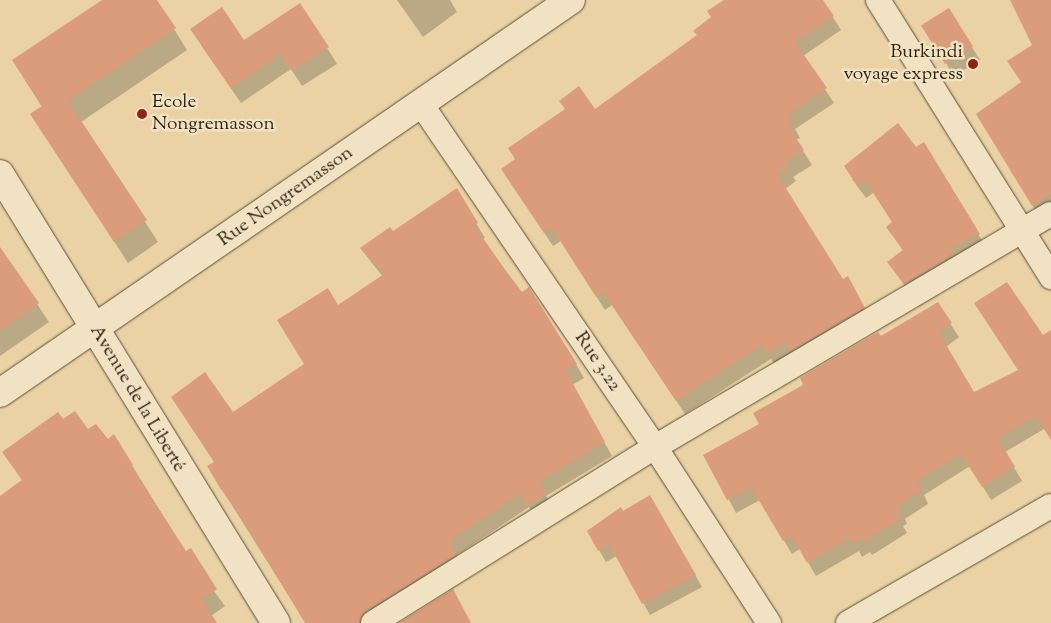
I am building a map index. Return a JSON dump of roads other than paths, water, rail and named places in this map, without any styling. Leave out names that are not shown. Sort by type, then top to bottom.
[{"type":"street","name":"Rue Nongremasson","points":[[0,393],[571,0]]},
{"type":"street","points":[[886,2],[1051,277]]},
{"type":"street","name":"Rue 3.22","points":[[421,104],[655,447],[769,623]]},
{"type":"street","name":"Avenue de la Liberté","points":[[0,174],[94,330],[276,623]]},
{"type":"street","points":[[373,623],[655,447],[1051,214]]},
{"type":"street","points":[[848,623],[1051,506]]},
{"type":"place","name":"Burkindi voyage express","points":[[973,64]]},
{"type":"place","name":"Ecole Nongremasson","points":[[142,114]]}]
